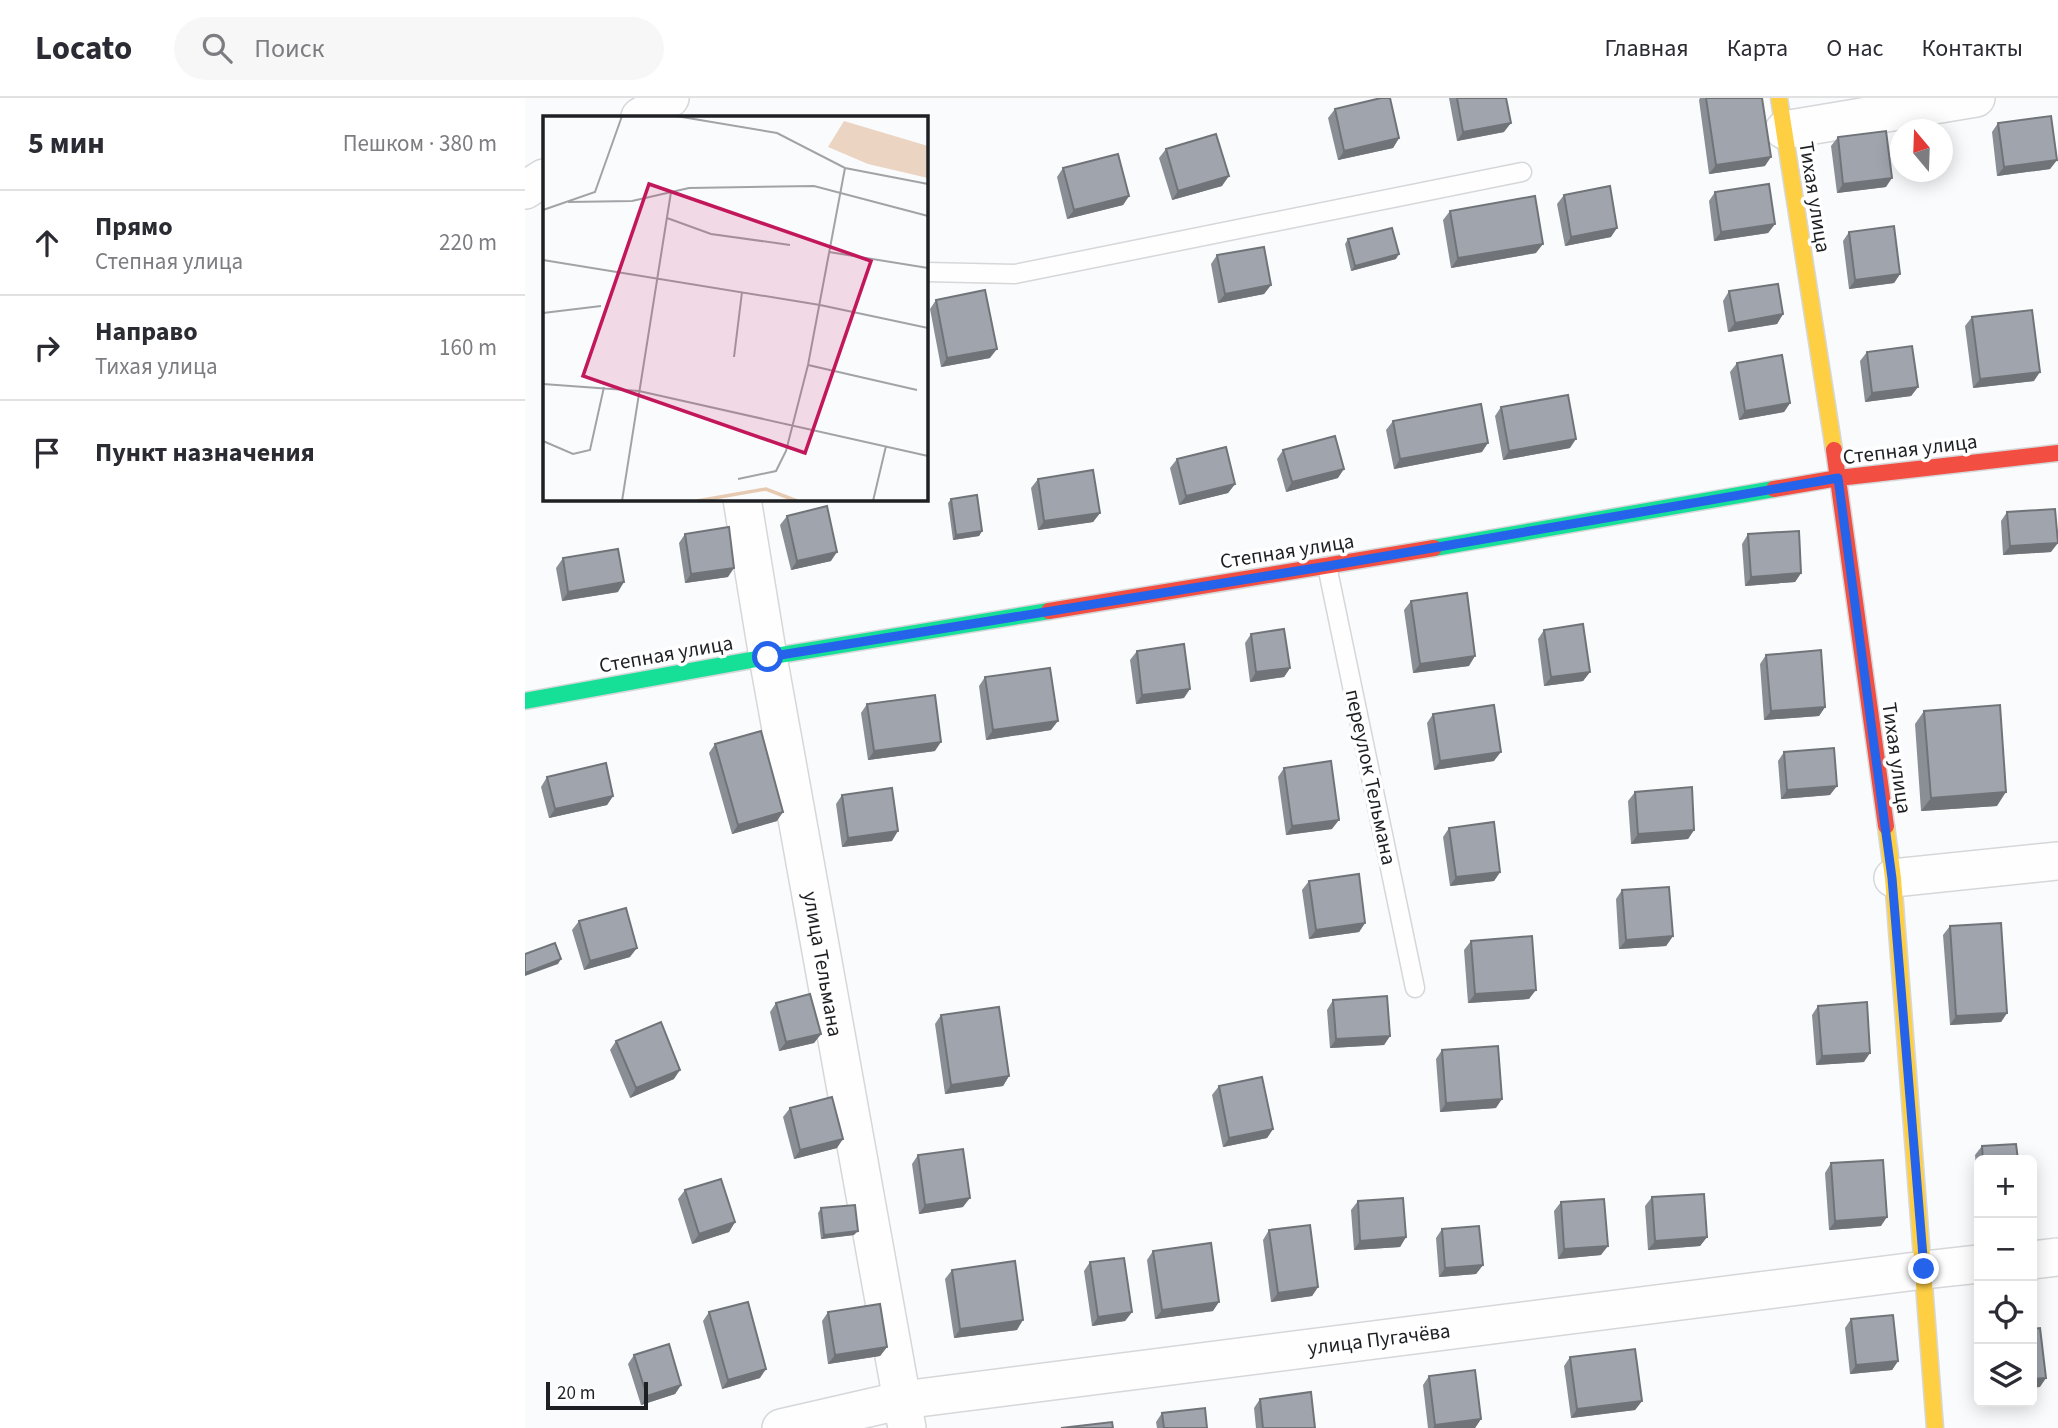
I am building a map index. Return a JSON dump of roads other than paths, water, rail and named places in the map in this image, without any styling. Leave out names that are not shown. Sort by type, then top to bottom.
[{"type":"street","points":[[642,116],[671,98],[677,116]]},
{"type":"street","points":[[1781,114],[1976,98]]},
{"type":"street","name":"Тихая улица","points":[[1781,114],[1838,478],[1892,878],[1935,1428]]},
{"type":"street","points":[[525,190],[543,179]]},
{"type":"street","name":"Степная улица","points":[[525,701],[768,657],[1328,566],[1838,478],[2058,453]]},
{"type":"street","name":"улица Тельмана","points":[[742,500],[768,657],[905,1414]]},
{"type":"street","points":[[1892,878],[2058,861]]},
{"type":"street","points":[[2037,1259],[2058,1257]]},
{"type":"street","name":"улица Пугачёва","points":[[781,1428],[905,1414],[1924,1269],[1974,1264]]},
{"type":"lane","points":[[927,272],[1015,274],[1522,172]]},
{"type":"lane","name":"переулок Тельмана","points":[[1328,566],[1415,988]]}]
